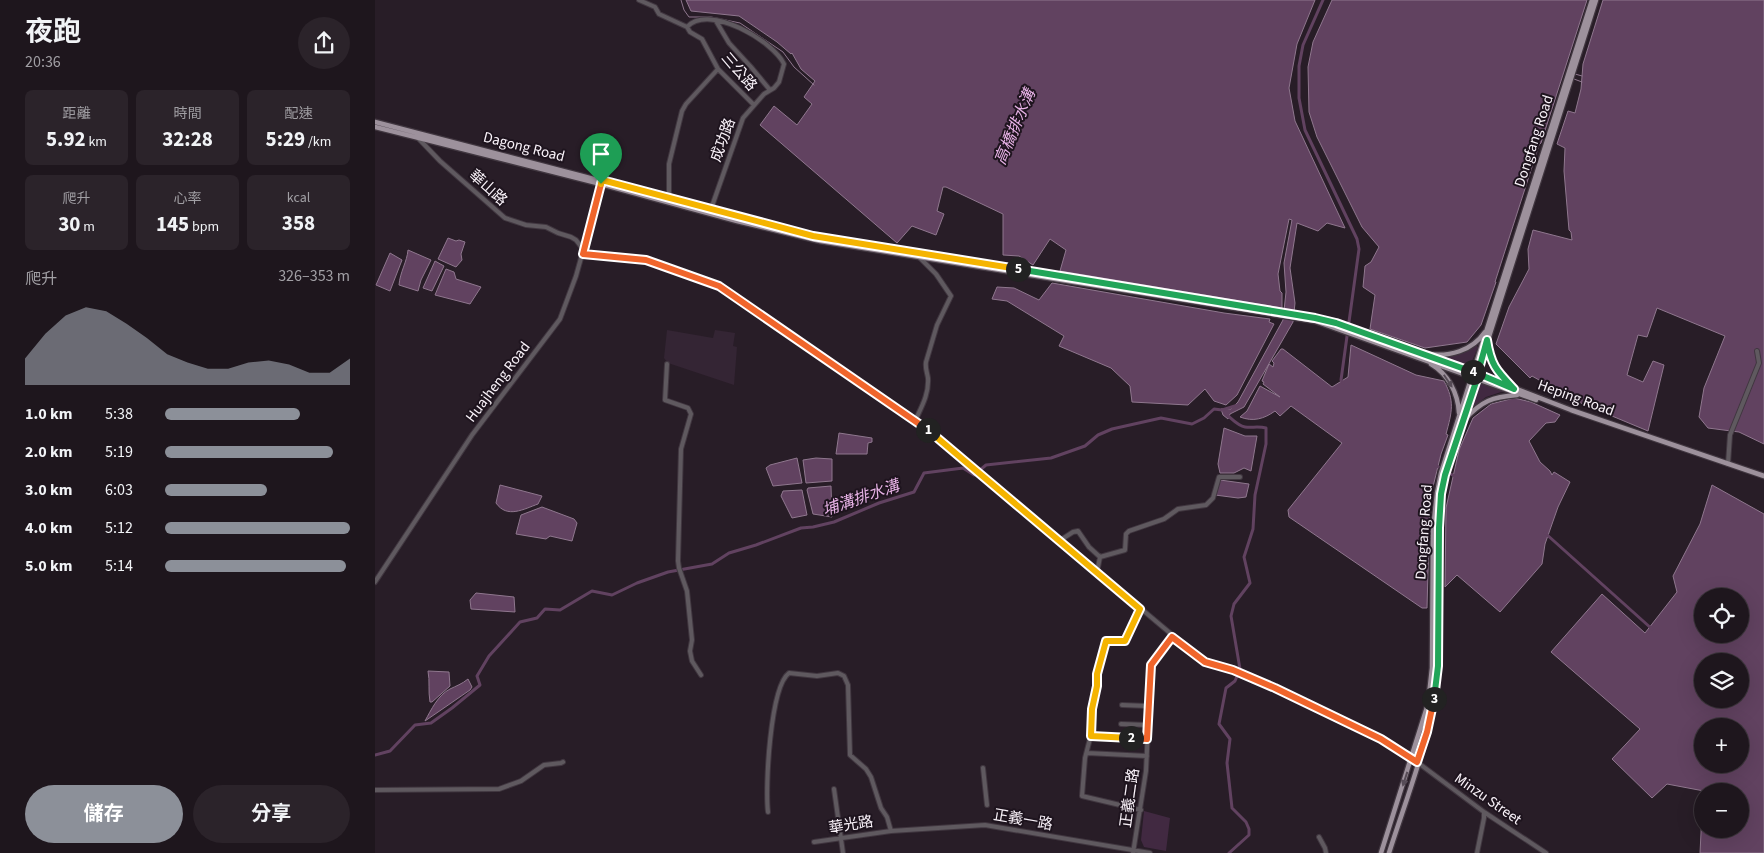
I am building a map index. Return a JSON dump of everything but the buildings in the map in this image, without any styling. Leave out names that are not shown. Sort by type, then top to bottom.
[{"type":"main road","points":[[1570,76],[1594,0]]},
{"type":"main road","name":"Dongfang Road","points":[[1475,375],[1488,326],[1570,76]]},
{"type":"main road","name":"Dongfang Road","points":[[1389,853],[1433,705],[1438,666],[1439,528],[1441,494],[1445,475],[1570,76]]},
{"type":"main road","name":"Dagong Road","points":[[375,122],[418,135],[670,200],[793,235],[1295,316]]},
{"type":"main road","name":"Dagong Road","points":[[375,126],[418,135]]},
{"type":"main road","name":"Dagong Road","points":[[670,200],[813,236],[918,256],[1049,276]]},
{"type":"main road","name":"Heping Road","points":[[1295,316],[1348,330],[1764,478]]},
{"type":"main road","points":[[1417,355],[1456,353],[1475,343],[1488,326]]},
{"type":"main road","points":[[1487,340],[1494,367],[1514,389]]},
{"type":"main road","points":[[1417,355],[1444,374],[1452,386],[1457,399],[1461,420]]},
{"type":"main road","name":"Heping Road","points":[[1475,375],[1518,394],[1764,478]]},
{"type":"main road","points":[[1461,420],[1477,406],[1488,400],[1518,394]]},
{"type":"main road","name":"Dongfang Road","points":[[1381,853],[1426,715],[1430,688],[1433,530],[1437,493],[1441,473],[1461,420]]},
{"type":"street","name":"三公路","points":[[639,0],[655,7],[659,14],[687,27],[690,32],[702,39],[718,69],[754,105]]},
{"type":"street","points":[[687,27],[699,20],[716,21],[729,44],[770,90]]},
{"type":"street","name":"成功路","points":[[711,209],[742,120],[764,94],[774,88],[781,80],[784,64],[777,52],[750,33],[728,22],[716,21]]},
{"type":"street","points":[[670,200],[669,164],[682,112],[707,79],[718,69]]},
{"type":"street","name":"華山路","points":[[418,135],[440,161],[505,218],[526,225],[546,227],[558,233],[571,236],[576,240],[583,252]]},
{"type":"street","name":"Huajheng Road","points":[[375,582],[477,428],[560,319],[571,292],[602,182]]},
{"type":"street","points":[[583,252],[646,260],[719,286],[803,346],[915,420],[983,475],[1172,637],[1205,662],[1247,676],[1381,739],[1411,758]]},
{"type":"street","points":[[915,420],[927,398],[928,378],[925,367],[926,362],[937,325],[951,296],[936,274],[918,256]]},
{"type":"street","points":[[1728,464],[1730,435],[1759,363],[1757,351]]},
{"type":"street","points":[[667,364],[665,400],[688,408],[691,414],[681,449],[678,561],[687,591],[692,661],[701,675]]},
{"type":"street","points":[[1100,557],[1125,550],[1126,534],[1129,530],[1164,519],[1178,509],[1206,505],[1213,498],[1219,477],[1240,477]]},
{"type":"street","points":[[1059,541],[1078,531],[1089,547],[1100,557]]},
{"type":"street","points":[[1095,571],[1100,557]]},
{"type":"street","points":[[1140,609],[1125,641],[1106,641],[1097,674],[1083,796],[1141,810]]},
{"type":"street","name":"正義二路","points":[[1133,852],[1141,810],[1147,756],[1151,665],[1172,637]]},
{"type":"street","points":[[768,812],[769,746],[776,704],[785,676],[789,673],[817,676],[838,674],[846,678],[848,685],[850,755],[866,770],[871,778],[891,831]]},
{"type":"street","points":[[1123,705],[1148,706]]},
{"type":"street","points":[[1121,724],[1148,725]]},
{"type":"street","points":[[1091,736],[1147,739]]},
{"type":"street","points":[[1087,753],[1147,756]]},
{"type":"street","name":"Minzu Street","points":[[1411,758],[1484,812],[1546,853]]},
{"type":"street","points":[[375,790],[499,789],[521,781],[544,765],[563,762]]},
{"type":"street","points":[[983,768],[987,805]]},
{"type":"street","points":[[834,789],[843,853]]},
{"type":"street","points":[[1477,853],[1484,812]]},
{"type":"street","name":"正義一路","points":[[891,831],[985,825],[1133,852],[1150,853]]},
{"type":"street","name":"華光路","points":[[815,842],[891,831]]},
{"type":"street","points":[[1319,837],[1325,848],[1325,853]]},
{"type":"shaded area","points":[[667,330],[713,338],[715,330],[735,333],[733,346],[737,347],[734,385],[668,363],[664,358]]},
{"type":"shaded area","points":[[1476,345],[1478,347],[1470,366],[1467,367],[1448,358],[1449,356]]},
{"type":"shaded area","points":[[1480,381],[1504,391],[1486,397],[1474,406],[1472,404]]},
{"type":"shaded area","points":[[1144,811],[1170,818],[1166,851],[1144,847],[1141,840]]},
{"type":"water","name":"高橋排水溝","points":[[686,0],[1315,0],[1297,44],[1289,88],[1295,121],[1345,228],[1327,223],[1318,231],[1297,223],[1290,268],[1295,303],[1293,322],[1244,407],[1230,414],[1228,419],[1223,415],[1221,409],[1231,409],[1238,402],[1283,320],[1286,292],[1284,263],[1292,220],[1289,219],[1278,274],[1280,291],[1282,293],[1282,308],[1060,271],[1066,250],[1050,239],[1033,265],[1019,256],[1003,255],[1003,214],[946,187],[943,187],[937,211],[944,214],[936,235],[912,226],[897,243],[760,125],[774,106],[797,125],[812,104],[804,97],[815,81],[801,69],[792,53],[739,16],[691,11]]},
{"type":"water","points":[[1332,0],[1587,0],[1481,325],[1467,342],[1425,348],[1370,329],[1375,295],[1363,287],[1365,266],[1371,262],[1379,247],[1362,227],[1317,137],[1309,112],[1308,67],[1313,42]]},
{"type":"water","points":[[1603,0],[1764,0],[1764,444],[1739,432],[1708,428],[1699,417],[1704,388],[1725,336],[1657,308],[1647,337],[1638,335],[1627,375],[1643,382],[1653,361],[1664,365],[1648,431],[1576,401],[1532,376],[1530,378],[1496,344],[1509,307],[1529,269],[1528,249],[1533,230],[1572,240],[1569,230],[1564,171],[1565,148],[1557,144],[1568,111],[1575,113],[1581,89],[1583,64]]},
{"type":"water","points":[[448,238],[465,242],[461,254],[462,260],[456,267],[438,259]]},
{"type":"water","points":[[408,250],[431,260],[418,291],[399,285]]},
{"type":"water","points":[[390,253],[402,260],[390,291],[376,285]]},
{"type":"water","points":[[435,261],[444,266],[432,291],[423,288]]},
{"type":"water","points":[[446,269],[454,272],[456,279],[481,287],[470,304],[435,295]]},
{"type":"water","points":[[1052,283],[1224,313],[1270,319],[1269,322],[1274,324],[1237,395],[1226,405],[1214,401],[1205,389],[1188,405],[1132,402],[1130,386],[1111,368],[1059,346],[1064,336],[1007,301],[992,299],[997,287],[1014,288],[1039,300]]},
{"type":"water","points":[[1351,345],[1416,375],[1444,381],[1450,395],[1450,419],[1446,434],[1448,435],[1441,454],[1430,499],[1427,608],[1422,608],[1289,517],[1288,510],[1342,443],[1291,406],[1280,416],[1275,411],[1258,419],[1240,417],[1247,411],[1260,386],[1280,397],[1263,384],[1264,382],[1262,381],[1269,364],[1273,367],[1274,363],[1272,361],[1281,349],[1332,387],[1348,377]]},
{"type":"water","points":[[1514,398],[1531,402],[1560,415],[1555,422],[1546,423],[1529,441],[1540,462],[1552,475],[1554,472],[1570,482],[1558,507],[1545,544],[1542,564],[1500,612],[1457,575],[1445,587],[1446,508],[1459,450],[1473,418],[1491,404]]},
{"type":"water","points":[[1224,428],[1245,436],[1257,436],[1251,471],[1244,468],[1234,473],[1220,473],[1218,464]]},
{"type":"water","points":[[839,433],[872,438],[872,442],[868,443],[867,454],[836,454]]},
{"type":"water","points":[[797,458],[802,483],[773,486],[766,468],[770,465]]},
{"type":"water","points":[[816,458],[832,459],[832,481],[806,483],[803,460]]},
{"type":"water","points":[[1220,480],[1249,484],[1246,497],[1238,498],[1215,495]]},
{"type":"water","points":[[500,485],[542,496],[538,504],[521,510],[505,511],[496,503]]},
{"type":"water","points":[[1712,485],[1764,514],[1764,853],[1700,853],[1701,838],[1749,838],[1749,783],[1694,783],[1694,789],[1667,784],[1652,798],[1612,759],[1640,729],[1551,652],[1602,594],[1645,633],[1677,592],[1673,576],[1700,524]]},
{"type":"water","points":[[831,486],[832,517],[813,514],[808,488]]},
{"type":"water","points":[[802,490],[807,515],[792,518],[781,496],[783,491]]},
{"type":"water","points":[[542,507],[574,519],[577,523],[572,541],[550,536],[546,539],[516,534],[521,515]]},
{"type":"water","points":[[476,593],[514,597],[515,612],[471,609],[470,600]]},
{"type":"water","points":[[428,671],[449,672],[450,686],[432,702],[430,702],[429,698]]},
{"type":"water","points":[[468,679],[472,687],[470,690],[425,721],[442,695]]},
{"type":"waterway","points":[[681,0],[684,10],[689,17],[711,17],[740,23],[783,52],[794,67],[814,85]]},
{"type":"waterway","points":[[1323,0],[1303,45],[1299,66],[1299,98],[1305,130],[1357,239],[1359,249],[1341,380],[1343,383]]},
{"type":"waterway","points":[[1575,74],[1582,76]]},
{"type":"waterway","points":[[1574,79],[1582,82]]},
{"type":"waterway","name":"埔溝排水溝","points":[[375,755],[390,751],[415,725],[431,723],[480,685],[477,676],[489,656],[520,622],[537,618],[545,609],[560,610],[592,591],[612,595],[637,583],[668,572],[712,564],[729,553],[801,528],[834,522],[879,503],[914,492],[924,473],[963,468],[974,475],[986,465],[1051,458],[1085,446],[1098,435],[1112,429],[1161,418],[1192,424],[1204,418],[1214,409],[1222,410],[1238,405]]},
{"type":"waterway","points":[[1227,415],[1242,426],[1266,428],[1266,444],[1255,495],[1253,529],[1244,557],[1250,583],[1234,604],[1231,616],[1240,669],[1235,681],[1226,688],[1219,724],[1230,739],[1227,763],[1232,808],[1246,822],[1249,829],[1249,835],[1229,853]]},
{"type":"waterway","points":[[1435,465],[1456,477]]},
{"type":"waterway","points":[[1545,533],[1652,629]]},
{"type":"route","points":[[601,184],[583,254],[646,260],[719,286],[927,429],[1140,609],[1125,641],[1106,641],[1097,674],[1097,686],[1092,709],[1093,727],[1091,736],[1147,739],[1149,674],[1151,665],[1172,637],[1205,662],[1233,670],[1275,688],[1381,739],[1417,762],[1427,732],[1433,705],[1438,666],[1441,494],[1445,475],[1476,382],[1478,374],[1479,369],[1487,340],[1494,367],[1514,389],[1478,374],[1336,323],[1315,318],[813,236],[602,180],[601,184]]}]
